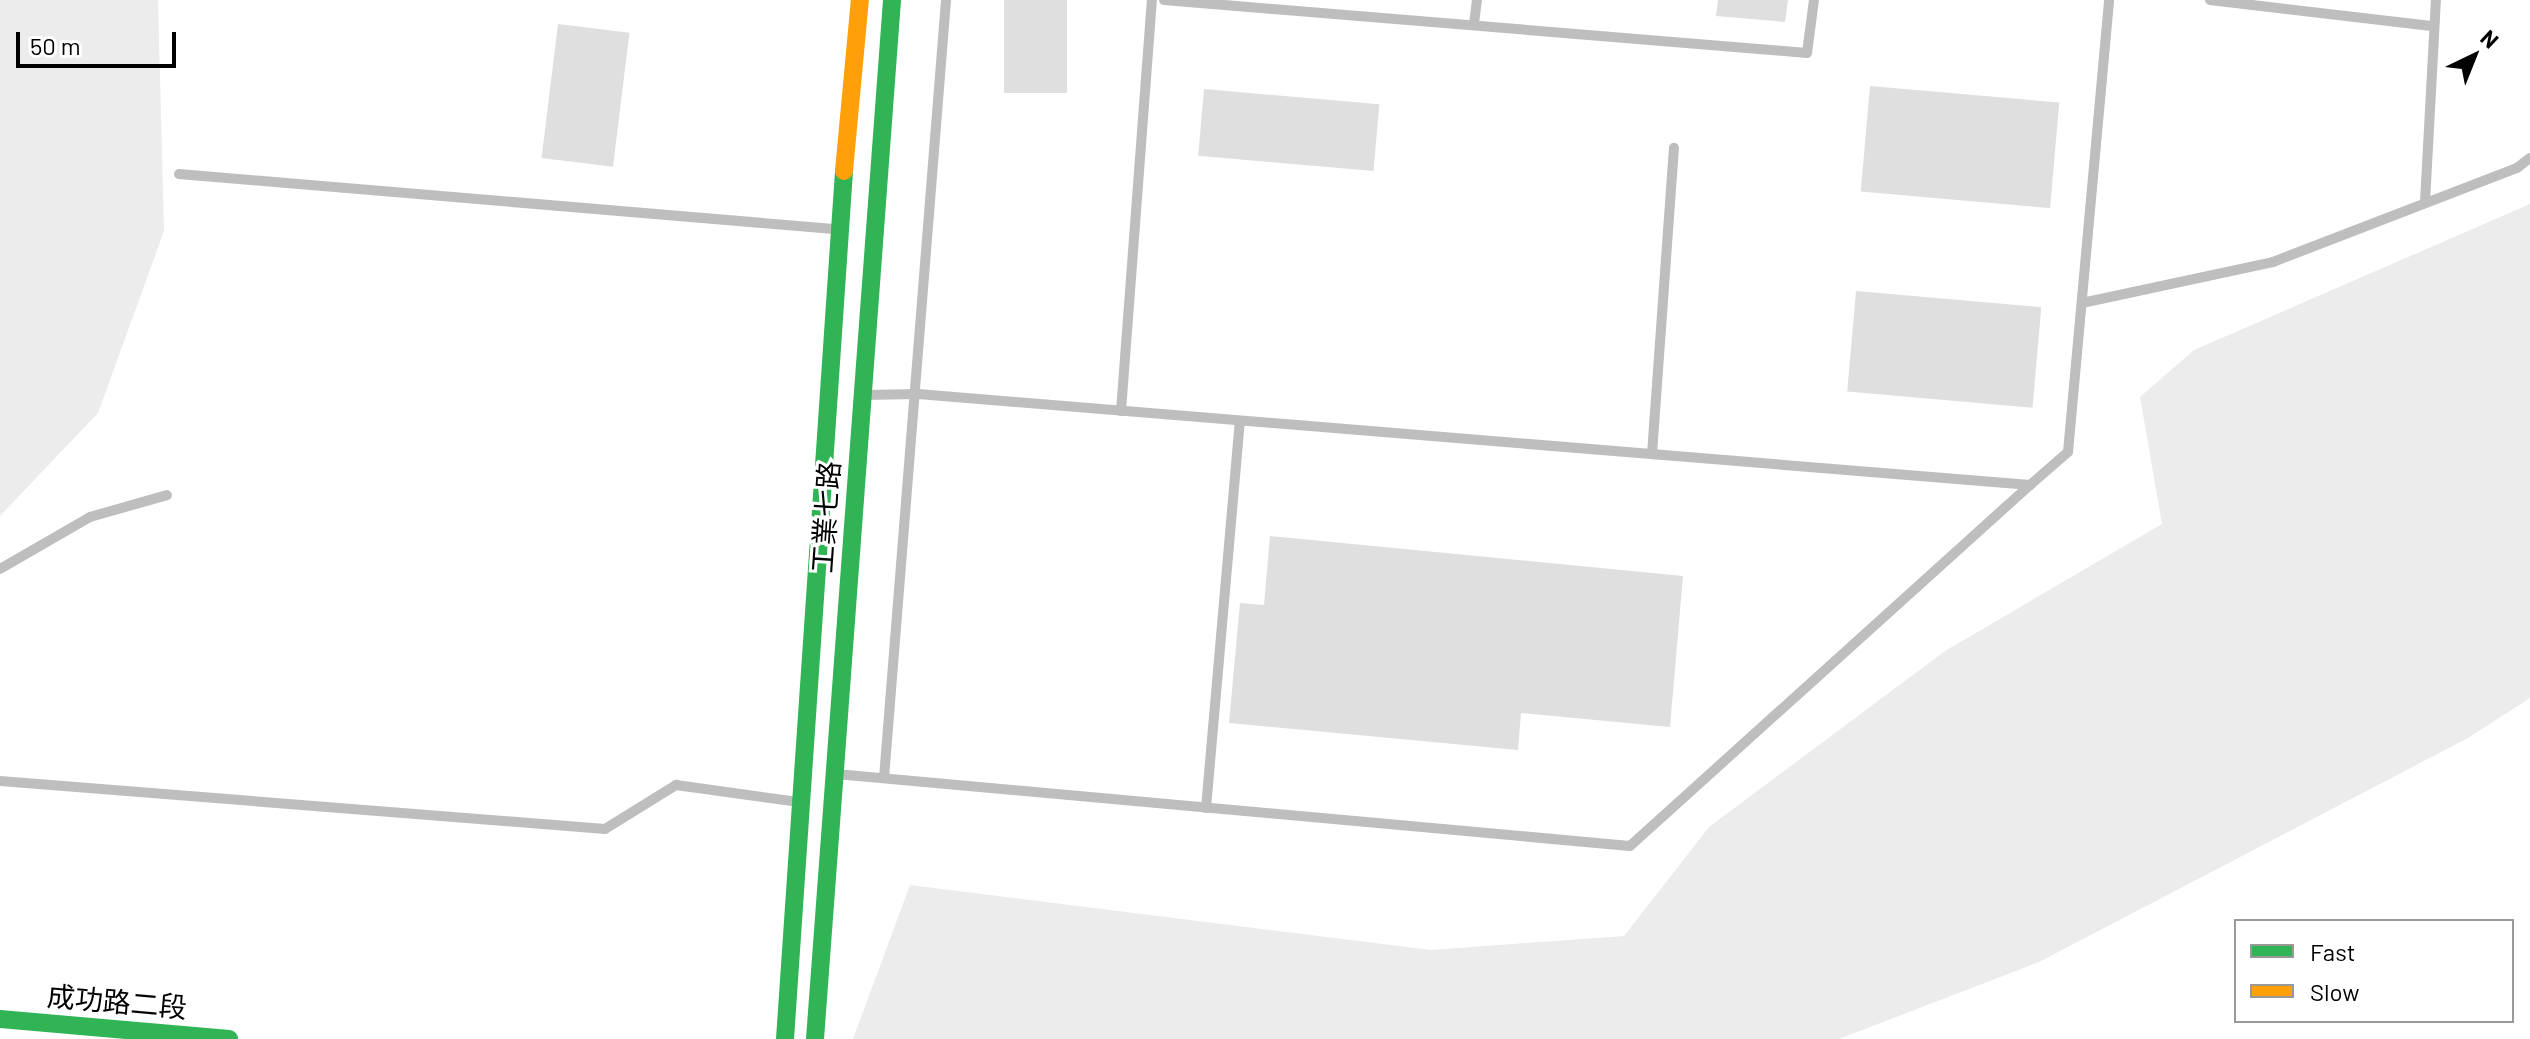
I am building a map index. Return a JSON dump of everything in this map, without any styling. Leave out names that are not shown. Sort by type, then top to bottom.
[{"type":"street","name":"工業七路","points":[[785,1039],[839,230],[860,0]]},
{"type":"street","name":"工業七路","points":[[815,1039],[892,0]]},
{"type":"street","name":"成功路二段","points":[[0,1019],[229,1039]]},
{"type":"lane","points":[[884,778],[918,394],[946,0]]},
{"type":"lane","points":[[1121,411],[1152,0]]},
{"type":"lane","points":[[1164,0],[1807,53],[1814,0]]},
{"type":"lane","points":[[1474,24],[1477,0]]},
{"type":"lane","points":[[834,774],[1630,846],[2068,452],[2109,0]]},
{"type":"lane","points":[[2210,0],[2433,26]]},
{"type":"lane","points":[[2425,202],[2436,0]]},
{"type":"lane","points":[[1652,454],[1674,148]]},
{"type":"lane","points":[[2082,303],[2273,262],[2517,168],[2530,158]]},
{"type":"lane","points":[[179,174],[839,230]]},
{"type":"lane","points":[[862,395],[918,394],[2030,485]]},
{"type":"lane","points":[[1206,808],[1240,421]]},
{"type":"lane","points":[[0,569],[90,517],[167,495]]},
{"type":"lane","points":[[0,781],[605,829],[676,785],[800,802]]},
{"type":"shaded area","points":[[0,0],[158,0],[164,231],[98,413],[0,516]]},
{"type":"shaded area","points":[[2530,204],[2530,698],[2468,738],[2039,962],[1839,1039],[853,1039],[910,885],[1431,950],[1624,936],[1709,827],[1945,651],[2162,524],[2140,397],[2194,350]]},
{"type":"building","points":[[1004,0],[1067,0],[1067,93],[1004,93]]},
{"type":"building","points":[[1718,0],[1788,0],[1785,22],[1716,16]]},
{"type":"building","points":[[558,24],[629,33],[613,167],[542,158]]},
{"type":"building","points":[[1870,86],[2059,103],[2050,208],[1861,192]]},
{"type":"building","points":[[1204,89],[1379,104],[1373,171],[1198,156]]},
{"type":"building","points":[[1856,291],[2041,307],[2032,408],[1847,392]]},
{"type":"building","points":[[1270,536],[1683,576],[1670,727],[1521,713],[1518,750],[1229,723],[1240,603],[1264,605]]},
{"type":"traffic: fast","points":[[815,1039],[892,0]]},
{"type":"traffic: fast","points":[[785,1039],[844,171]]},
{"type":"traffic: fast","points":[[0,1019],[229,1039]]},
{"type":"traffic: slow","points":[[844,171],[860,0]]}]
